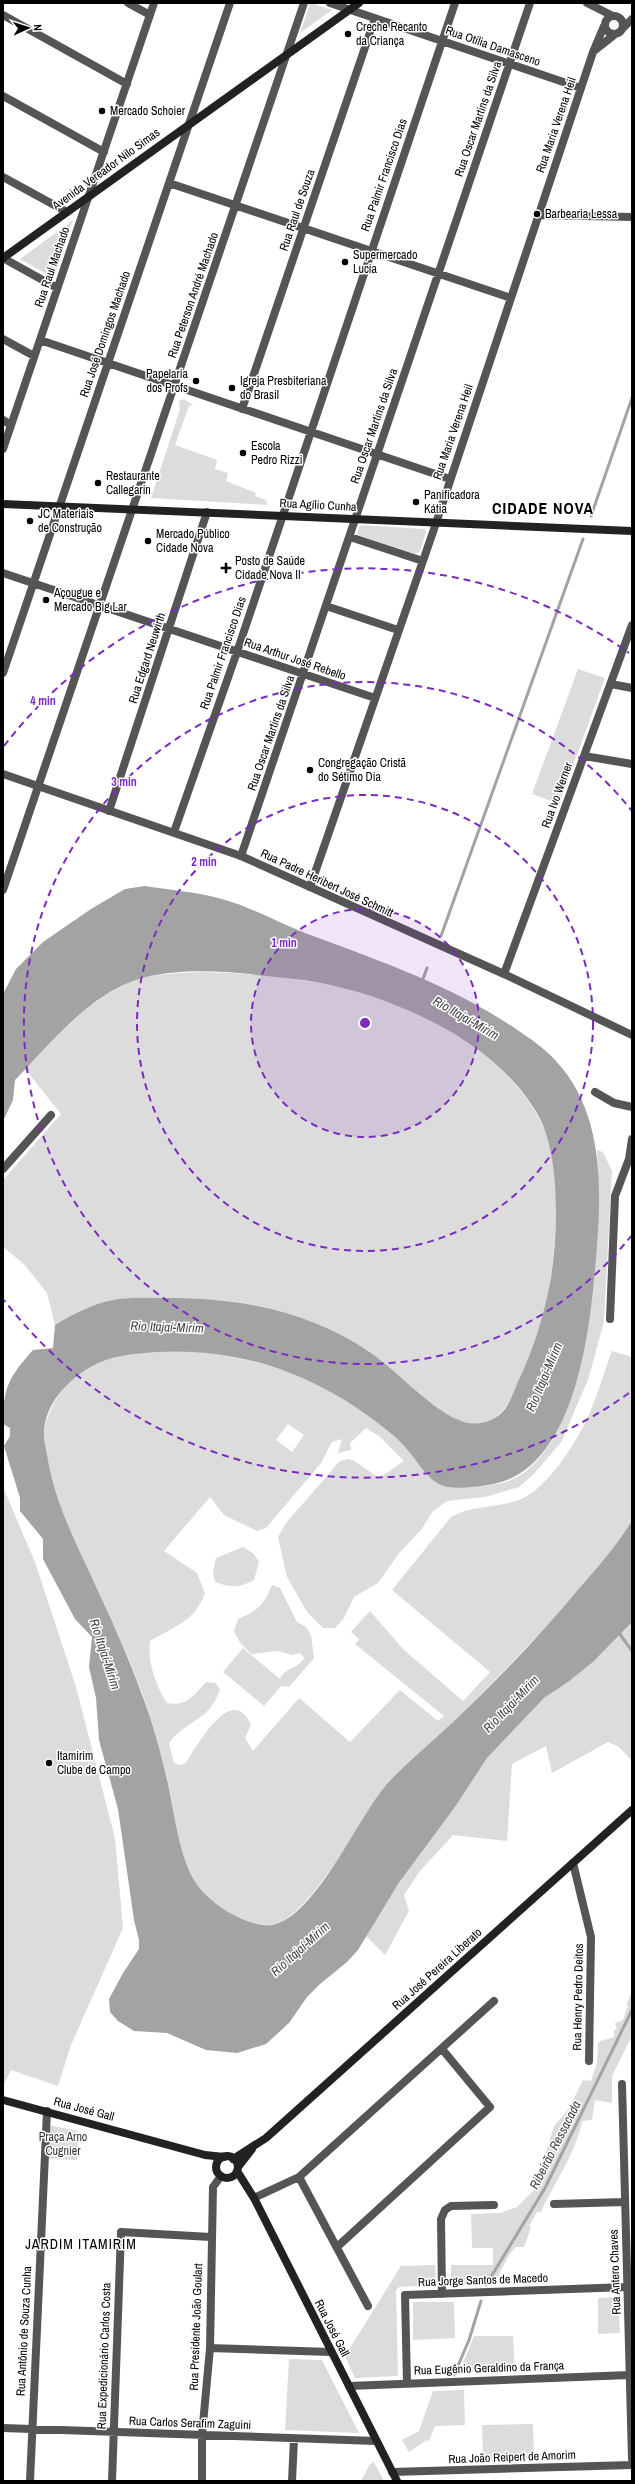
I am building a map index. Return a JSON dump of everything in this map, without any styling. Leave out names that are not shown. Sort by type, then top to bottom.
[{"type":"main road","name":"Avenida Vereador Nilo Simas","points":[[3,258],[359,3]]},
{"type":"main road","name":"Rua Agílio Cunha","points":[[3,504],[632,531]]},
{"type":"main road","name":"Rua José Pereira Liberato","points":[[233,2159],[257,2144],[632,1810]]},
{"type":"main road","name":"Rua José Gall","points":[[3,2100],[205,2155],[224,2157]]},
{"type":"main road","name":"Rua José Pereira Liberato","points":[[238,2169],[257,2144]]},
{"type":"main road","name":"Rua José Gall","points":[[205,2155],[217,2167]]},
{"type":"main road","points":[[230,2178],[238,2169],[233,2159],[224,2157],[220,2159],[217,2167],[221,2176],[246,2185]]},
{"type":"main road","name":"Rua José Gall","points":[[238,2169],[397,2481]]},
{"type":"street","points":[[128,3],[150,15]]},
{"type":"street","name":"Rua Raul Machado","points":[[3,448],[154,3]]},
{"type":"street","name":"Rua José Domingos Machado","points":[[3,674],[230,3]]},
{"type":"street","name":"Rua Peterson André Machado","points":[[3,890],[288,54],[304,3]]},
{"type":"street","name":"Rua Otília Damasceno","points":[[330,3],[581,88]]},
{"type":"street","name":"Rua Palmir Francisco Dias","points":[[174,832],[237,652],[281,515],[455,3]]},
{"type":"street","name":"Rua Oscar Martins da Silva","points":[[241,856],[304,674],[530,3]]},
{"type":"street","points":[[587,3],[602,9],[611,20],[623,28]]},
{"type":"street","points":[[3,15],[127,84]]},
{"type":"street","points":[[611,20],[632,15]]},
{"type":"street","name":"Rua Raul de Souza","points":[[242,409],[375,18]]},
{"type":"street","points":[[593,52],[614,35],[620,33],[632,19]]},
{"type":"street","points":[[611,20],[609,33],[614,35]]},
{"type":"street","name":"Rua Maria Verena Heil","points":[[310,887],[423,561],[593,52],[611,20]]},
{"type":"street","points":[[3,96],[104,152]]},
{"type":"street","points":[[3,177],[67,212]]},
{"type":"street","points":[[169,183],[511,298]]},
{"type":"street","points":[[538,215],[632,217]]},
{"type":"street","points":[[3,258],[58,288]]},
{"type":"street","points":[[3,339],[34,356]]},
{"type":"street","points":[[40,340],[450,479]]},
{"type":"street","points":[[3,420],[11,425]]},
{"type":"street","name":"Rua Edgard Neuwirth","points":[[109,811],[207,512]]},
{"type":"street","points":[[350,537],[423,561]]},
{"type":"street","name":"Rua Arthur José Rebello","points":[[3,573],[375,698]]},
{"type":"street","points":[[326,606],[398,630]]},
{"type":"street","name":"Rua Ivo Werner","points":[[504,974],[632,625]]},
{"type":"street","points":[[610,684],[632,688]]},
{"type":"street","points":[[584,756],[632,764]]},
{"type":"street","name":"Rua Padre Heribert José Schmitt","points":[[3,774],[241,856],[310,887],[371,917],[504,974],[632,1035]]},
{"type":"street","points":[[595,1092],[614,1103],[632,1107]]},
{"type":"street","points":[[3,1170],[51,1115]]},
{"type":"street","points":[[610,1319],[615,1196],[629,1159],[632,1138]]},
{"type":"street","name":"Rua Henry Pedro Deitos","points":[[573,1863],[591,1937],[589,2061]]},
{"type":"street","points":[[254,2198],[299,2177],[494,2001]]},
{"type":"street","points":[[337,2247],[490,2107],[442,2049]]},
{"type":"street","name":"Rua Antero Chaves","points":[[622,2084],[632,2459]]},
{"type":"street","name":"Rua Antônio de Souza Cunha","points":[[30,2481],[47,2111]]},
{"type":"street","name":"Rua Presidente João Goulart","points":[[202,2481],[202,2435],[210,2348],[213,2187],[221,2176]]},
{"type":"street","points":[[299,2177],[368,2306]]},
{"type":"street","points":[[554,2204],[625,2202]]},
{"type":"street","points":[[442,2294],[441,2219],[445,2210],[451,2206],[494,2205]]},
{"type":"street","name":"Rua Expedicionário Carlos Costa","points":[[112,2481],[121,2232],[211,2237]]},
{"type":"street","name":"Rua Jorge Santos de Macedo","points":[[407,2383],[405,2295],[627,2287]]},
{"type":"street","points":[[210,2348],[331,2352]]},
{"type":"street","name":"Rua Eugênio Geraldino da França","points":[[349,2386],[629,2375]]},
{"type":"street","name":"Rua Carlos Serafim Zaguini","points":[[3,2428],[376,2441]]},
{"type":"street","points":[[292,2481],[294,2439]]},
{"type":"street","name":"Rua João Reipert de Amorim","points":[[392,2472],[632,2465]]},
{"type":"green space","points":[[311,3],[332,10],[300,33],[310,4]]},
{"type":"green space","points":[[73,220],[54,276],[50,276],[20,259]]},
{"type":"green space","points":[[184,399],[193,405],[189,406],[175,445],[217,460],[215,469],[228,473],[226,481],[256,493],[255,496],[266,500],[267,505],[151,498],[180,409],[179,401]]},
{"type":"green space","points":[[361,525],[424,529],[426,532],[420,551],[416,554],[358,535],[357,533]]},
{"type":"green space","points":[[578,669],[605,678],[559,804],[532,794]]},
{"type":"green space","points":[[202,972],[259,975],[315,982],[349,989],[420,1015],[454,1034],[485,1056],[512,1081],[534,1110],[549,1142],[555,1176],[556,1218],[551,1279],[541,1325],[521,1380],[504,1409],[494,1418],[478,1424],[460,1421],[439,1409],[371,1353],[348,1338],[297,1316],[271,1309],[217,1300],[189,1298],[126,1298],[106,1301],[91,1306],[55,1325],[47,1293],[24,1264],[3,1247],[3,1180],[61,1114],[25,1069],[75,1019],[102,997],[117,988],[150,976]]},
{"type":"green space","points":[[597,1150],[603,1152],[612,1171],[604,1321],[589,1377],[562,1441],[534,1474],[519,1487],[485,1497],[447,1501],[433,1511],[421,1530],[400,1552],[378,1583],[354,1597],[344,1618],[335,1628],[323,1628],[307,1612],[287,1577],[278,1537],[286,1523],[340,1461],[348,1459],[353,1460],[379,1478],[404,1461],[379,1436],[366,1428],[350,1443],[351,1450],[338,1453],[342,1439],[332,1442],[321,1463],[266,1528],[257,1531],[224,1515],[210,1497],[164,1551],[197,1573],[205,1593],[201,1603],[189,1617],[150,1641],[149,1648],[151,1665],[159,1689],[167,1703],[174,1704],[185,1702],[190,1699],[206,1682],[216,1683],[220,1690],[209,1709],[175,1735],[169,1743],[174,1763],[180,1765],[185,1764],[215,1721],[225,1713],[234,1710],[243,1713],[251,1725],[245,1738],[253,1751],[299,1698],[350,1742],[400,1690],[438,1721],[444,1716],[355,1644],[359,1639],[351,1632],[370,1611],[404,1650],[463,1701],[490,1672],[392,1590],[451,1517],[467,1510],[511,1503],[530,1494],[540,1486],[561,1462],[585,1423],[612,1351],[632,1357],[632,1519],[621,1538],[595,1573],[550,1623],[466,1710],[406,1765],[384,1789],[332,1868],[299,1908],[283,1921],[267,1926],[258,1925],[239,1918],[212,1901],[199,1888],[192,1877],[182,1851],[166,1771],[146,1704],[123,1644],[70,1533],[49,1475],[44,1431],[52,1408],[61,1392],[83,1370],[113,1357],[148,1351],[186,1351],[224,1355],[295,1374],[344,1398],[367,1412],[388,1429],[406,1447],[437,1483],[480,1486],[506,1482],[536,1462],[559,1428],[575,1384],[587,1334],[594,1281],[598,1185]],"holes":[[[288,1424],[304,1435],[292,1452],[276,1440]]]},
{"type":"green space","name":"Itamirim Clube de Campo","points":[[3,1487],[35,1562],[76,1687],[115,1838],[123,1928],[71,2045],[58,2086],[11,2070],[3,2086]]},
{"type":"green space","points":[[243,1547],[254,1554],[259,1562],[254,1580],[239,1586],[230,1586],[215,1582],[213,1572],[216,1558]]},
{"type":"green space","points":[[272,1585],[280,1588],[297,1622],[306,1627],[311,1635],[314,1658],[289,1687],[281,1686],[264,1706],[223,1672],[243,1648],[280,1679],[286,1672],[298,1665],[304,1658],[300,1653],[292,1655],[278,1651],[251,1654],[239,1641],[234,1631],[238,1619],[256,1610],[263,1603]]},
{"type":"green space","points":[[632,1622],[632,1761],[619,1747],[608,1742],[552,1773],[546,1746],[512,1764],[507,1841],[453,1835],[420,1871],[404,1895],[409,1911],[385,1955],[365,1935],[398,1884],[455,1807],[487,1758],[544,1698],[568,1682],[593,1662]]},
{"type":"green space","points":[[632,1992],[632,2036],[612,2076],[612,2103],[595,2100],[592,2120],[582,2121],[575,2145],[564,2168],[541,2212],[537,2212],[529,2226],[531,2228],[524,2247],[516,2247],[509,2255],[494,2284],[451,2285],[451,2265],[493,2265],[493,2248],[472,2248],[471,2214],[500,2213],[517,2207],[535,2189],[543,2176],[545,2155],[554,2126],[568,2110],[583,2080],[591,2081],[597,2063],[598,2042],[614,2037],[614,2030],[617,2029],[615,2023],[623,2020],[628,2005],[626,2005]]},
{"type":"green space","name":"Praça Arno Cugnier","points":[[49,2125],[78,2131],[77,2160],[47,2159]]},
{"type":"green space","points":[[435,2265],[436,2285],[399,2287],[396,2290],[398,2376],[355,2378],[345,2356],[401,2266]]},
{"type":"green space","points":[[618,2297],[620,2333],[598,2334],[598,2298]]},
{"type":"green space","points":[[413,2302],[454,2302],[455,2338],[413,2340]]},
{"type":"green space","points":[[474,2336],[513,2336],[515,2372],[459,2372]]},
{"type":"green space","points":[[289,2359],[322,2360],[359,2433],[285,2430]]},
{"type":"green space","points":[[464,2390],[465,2425],[435,2426],[429,2441],[427,2440],[409,2452],[402,2440],[419,2431],[433,2391]]},
{"type":"green space","points":[[533,2424],[534,2459],[483,2461],[482,2425]]},
{"type":"green space","points":[[374,2462],[384,2481],[361,2481],[370,2464]]},
{"type":"water","name":"Rio Itajaí-Mirim","points":[[145,886],[184,891],[222,899],[243,906],[305,933],[440,986],[491,1013],[516,1029],[551,1056],[573,1083],[585,1107],[593,1133],[599,1188],[599,1216],[592,1298],[588,1331],[581,1365],[571,1399],[558,1430],[540,1456],[517,1475],[488,1485],[462,1488],[448,1487],[437,1483],[423,1470],[405,1447],[391,1433],[358,1409],[332,1393],[305,1379],[277,1368],[218,1354],[156,1352],[140,1353],[109,1359],[94,1365],[75,1377],[59,1394],[53,1403],[45,1424],[44,1438],[57,1496],[69,1528],[129,1660],[139,1687],[161,1756],[181,1847],[191,1875],[203,1892],[228,1912],[256,1924],[273,1925],[292,1916],[307,1902],[322,1883],[375,1800],[387,1784],[445,1730],[532,1642],[606,1557],[632,1520],[632,1622],[593,1662],[568,1682],[544,1698],[487,1758],[455,1807],[398,1884],[358,1950],[347,1962],[320,1984],[307,1997],[289,2023],[266,2044],[237,2053],[206,2050],[167,2033],[134,2031],[118,2021],[110,2012],[109,1999],[123,1973],[139,1949],[139,1940],[134,1920],[118,1809],[99,1740],[96,1698],[89,1667],[92,1637],[75,1619],[43,1559],[43,1539],[20,1511],[20,1498],[4,1446],[10,1436],[10,1428],[3,1424],[6,1391],[18,1368],[33,1350],[53,1348],[55,1325],[76,1313],[105,1302],[119,1299],[190,1298],[217,1300],[271,1309],[297,1316],[323,1326],[347,1338],[371,1353],[427,1400],[450,1416],[467,1423],[479,1423],[491,1420],[505,1409],[510,1400],[537,1335],[553,1265],[556,1198],[551,1154],[546,1134],[539,1117],[521,1090],[498,1066],[472,1045],[442,1027],[411,1012],[379,999],[347,989],[297,979],[199,971],[149,977],[133,981],[116,988],[69,1024],[15,1080],[13,1100],[3,1121],[3,994],[16,969],[43,942],[91,909],[125,889]]},
{"type":"waterway","points":[[591,516],[632,398]]},
{"type":"waterway","points":[[441,936],[583,539]]},
{"type":"waterway","points":[[423,979],[427,968]]},
{"type":"waterway","name":"Ribeirão Ressacada","points":[[619,1633],[632,1651]]},
{"type":"waterway","name":"Ribeirão Ressacada","points":[[486,2285],[545,2188],[632,2010]]},
{"type":"waterway","name":"Ribeirão Ressacada","points":[[454,2375],[469,2340],[481,2301]]},
{"type":"place","name":"Creche Recanto da Criança","points":[[348,34]]},
{"type":"place","name":"Mercado Schoier","points":[[102,111]]},
{"type":"place","name":"Barbearia Lessa","points":[[537,214]]},
{"type":"place","name":"Supermercado Lucia","points":[[345,262]]},
{"type":"place","name":"Papelaria dos Profs","points":[[196,381]]},
{"type":"place","name":"Igreja Presbiteriana do Brasil","points":[[232,388]]},
{"type":"place","name":"Escola Pedro Rizzi","points":[[243,453]]},
{"type":"place","name":"Restaurante Callegarin","points":[[98,483]]},
{"type":"place","name":"Panificadora Kátia","points":[[416,502]]},
{"type":"place","name":"JC Materiais de Construção","points":[[30,521]]},
{"type":"place","name":"Mercado Público Cidade Nova","points":[[148,541]]},
{"type":"place","name":"Posto de Saúde Cidade Nova II","points":[[226,568]]},
{"type":"place","name":"Açougue e Mercado Big Lar","points":[[46,600]]},
{"type":"place","name":"Congregação Cristã do Sétimo Dia","points":[[310,770]]},
{"type":"place","name":"Itamirim Clube de Campo","points":[[49,1763]]},
{"type":"district","name":"CIDADE NOVA","points":[[543,508]]},
{"type":"district","name":"JARDIM ITAMIRIM","points":[[81,2244]]}]
